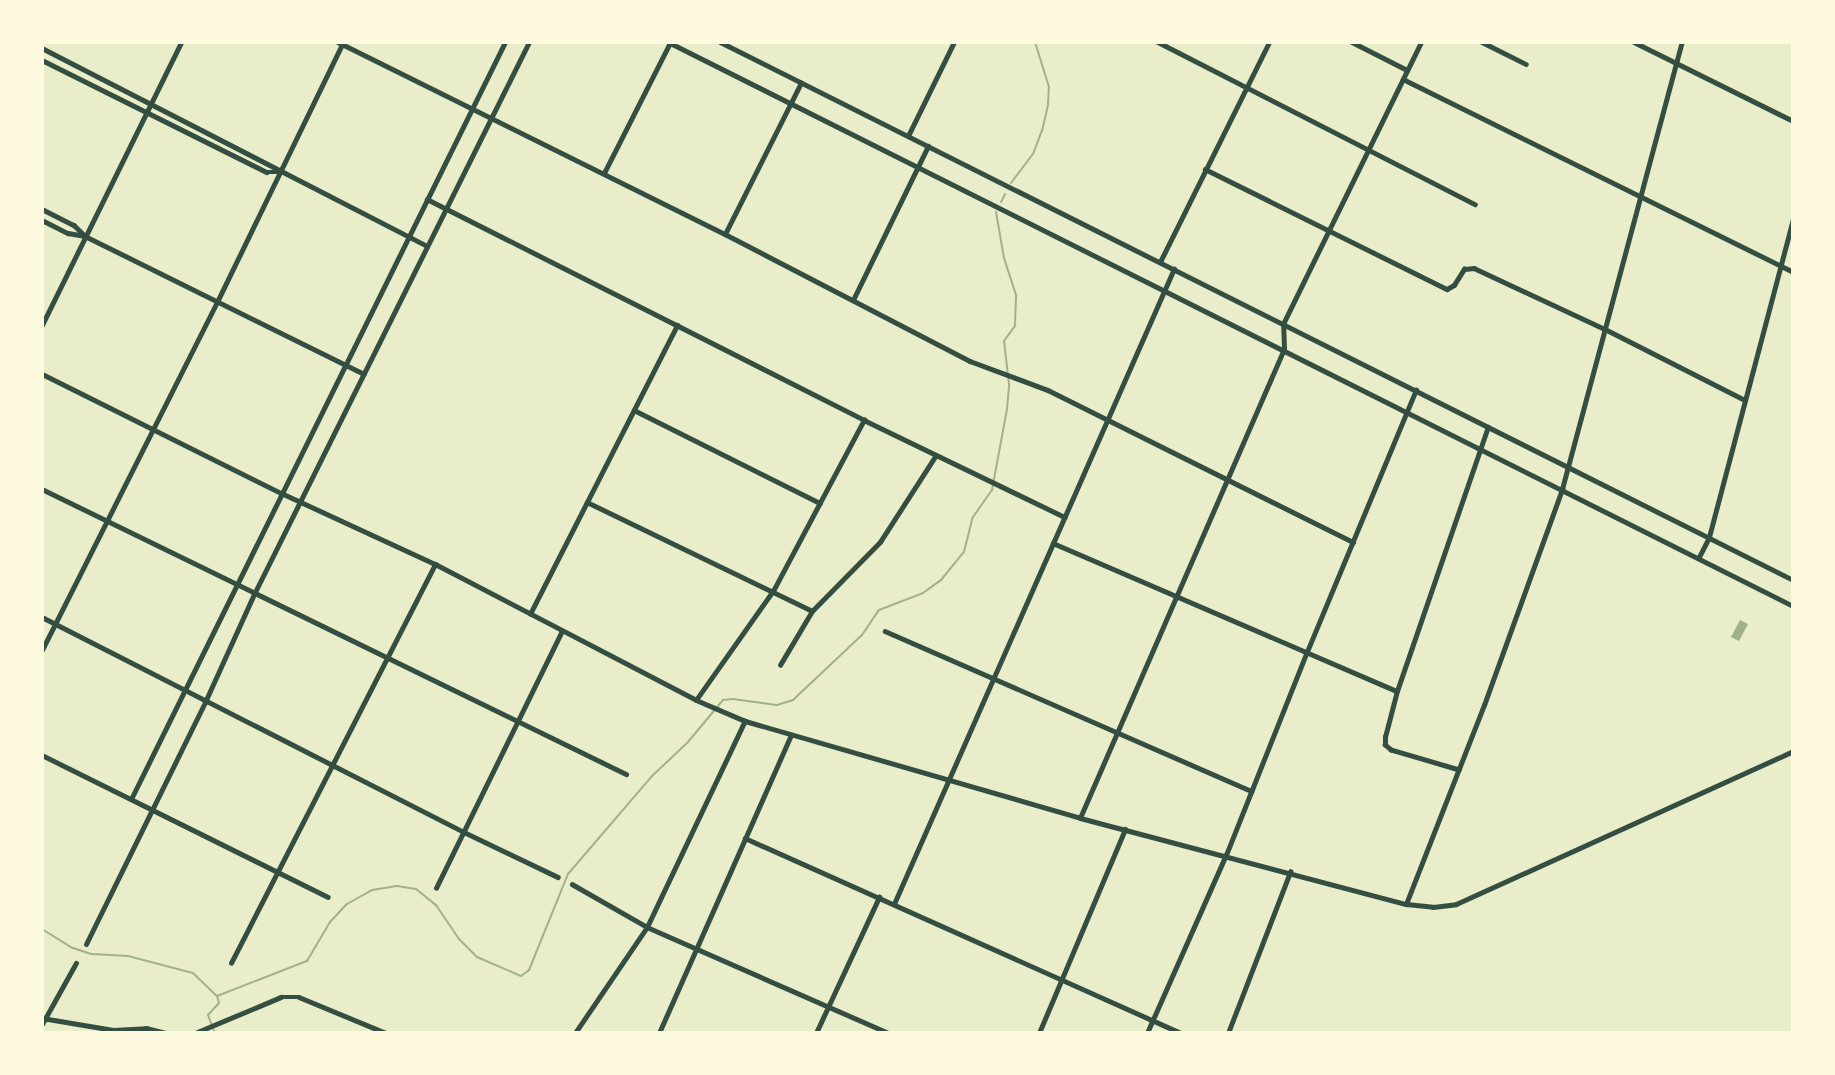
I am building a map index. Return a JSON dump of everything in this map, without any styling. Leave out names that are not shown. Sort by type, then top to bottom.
[{"type":"street","points":[[42,325],[181,42]]},
{"type":"street","points":[[42,650],[218,302],[341,42],[725,234],[970,360],[1013,375],[1108,419],[1353,542]]},
{"type":"street","points":[[130,799],[505,42]]},
{"type":"street","points":[[86,944],[206,702],[255,592],[302,502],[529,42]]},
{"type":"street","points":[[604,173],[669,42],[1793,606]]},
{"type":"street","points":[[720,42],[1793,580]]},
{"type":"street","points":[[908,136],[954,42]]},
{"type":"street","points":[[1158,42],[1367,151],[1475,204]]},
{"type":"street","points":[[1160,262],[1269,42]]},
{"type":"street","points":[[1352,42],[1407,70]]},
{"type":"street","points":[[1080,818],[1284,349],[1283,324],[1421,42]]},
{"type":"street","points":[[1482,42],[1526,64]]},
{"type":"street","points":[[1634,42],[1793,121]]},
{"type":"street","points":[[1406,904],[1459,770],[1562,489],[1682,42]]},
{"type":"street","points":[[42,48],[270,163],[279,172],[427,246]]},
{"type":"street","points":[[42,60],[267,172],[279,172]]},
{"type":"street","points":[[1402,79],[1640,199],[1793,272]]},
{"type":"street","points":[[725,234],[801,82]]},
{"type":"street","points":[[853,300],[928,146]]},
{"type":"street","points":[[1205,169],[1447,289],[1454,285],[1464,269],[1474,268],[1605,329],[1746,400]]},
{"type":"street","points":[[428,199],[864,420],[989,478],[1065,517]]},
{"type":"street","points":[[42,209],[74,225],[85,236]]},
{"type":"street","points":[[1699,557],[1710,537],[1793,219]]},
{"type":"street","points":[[42,220],[68,233],[85,236],[364,374]]},
{"type":"street","points":[[894,904],[1174,269]]},
{"type":"street","points":[[530,614],[677,324]]},
{"type":"street","points":[[42,374],[281,493],[435,564],[707,706],[745,721],[1080,818],[1406,904],[1433,907],[1456,904],[1793,751]]},
{"type":"street","points":[[1147,1033],[1226,855],[1306,654],[1416,390]]},
{"type":"street","points":[[634,410],[820,503]]},
{"type":"street","points":[[696,700],[772,591],[864,420]]},
{"type":"street","points":[[1459,770],[1391,750],[1385,745],[1397,691],[1488,427]]},
{"type":"street","points":[[780,665],[812,611],[880,542],[936,455]]},
{"type":"street","points":[[42,489],[626,774]]},
{"type":"street","points":[[587,502],[812,611]]},
{"type":"street","points":[[1053,543],[1176,594],[1306,654],[1397,691]]},
{"type":"street","points":[[231,963],[435,564]]},
{"type":"street","points":[[42,617],[333,766],[558,877]]},
{"type":"street","points":[[436,888],[562,631]]},
{"type":"street","points":[[885,631],[1252,791]]},
{"type":"street","points":[[574,1033],[647,927],[745,721]]},
{"type":"street","points":[[659,1033],[791,735]]},
{"type":"street","points":[[42,755],[328,897]]},
{"type":"street","points":[[1039,1033],[1125,829]]},
{"type":"street","points":[[745,838],[1180,1033]]},
{"type":"street","points":[[1228,1033],[1290,872]]},
{"type":"street","points":[[572,884],[647,927],[889,1033]]},
{"type":"street","points":[[816,1033],[879,897]]},
{"type":"street","points":[[76,963],[42,1020],[113,1030],[146,1028],[166,1033]]},
{"type":"street","points":[[195,1033],[281,997],[298,997],[386,1033]]},
{"type":"shaded area","points":[[1740,620],[1748,624],[1739,641],[1731,637]]},
{"type":"waterway","points":[[1011,183],[1033,154],[1042,131],[1048,104],[1049,87],[1035,42]]},
{"type":"waterway","points":[[1001,202],[1005,194]]},
{"type":"waterway","points":[[217,996],[307,961],[330,922],[347,904],[372,890],[397,886],[416,889],[436,905],[459,939],[477,957],[521,976],[529,970],[568,874],[651,777],[688,742],[723,700],[733,699],[777,705],[793,700],[862,635],[879,610],[923,593],[941,580],[964,552],[973,517],[992,490],[1007,409],[1009,384],[1004,341],[1015,326],[1016,295],[1004,258],[996,212]]},
{"type":"waterway","points":[[42,929],[73,948],[92,954],[128,956],[193,973],[217,996],[219,1003],[208,1015],[215,1033]]}]
